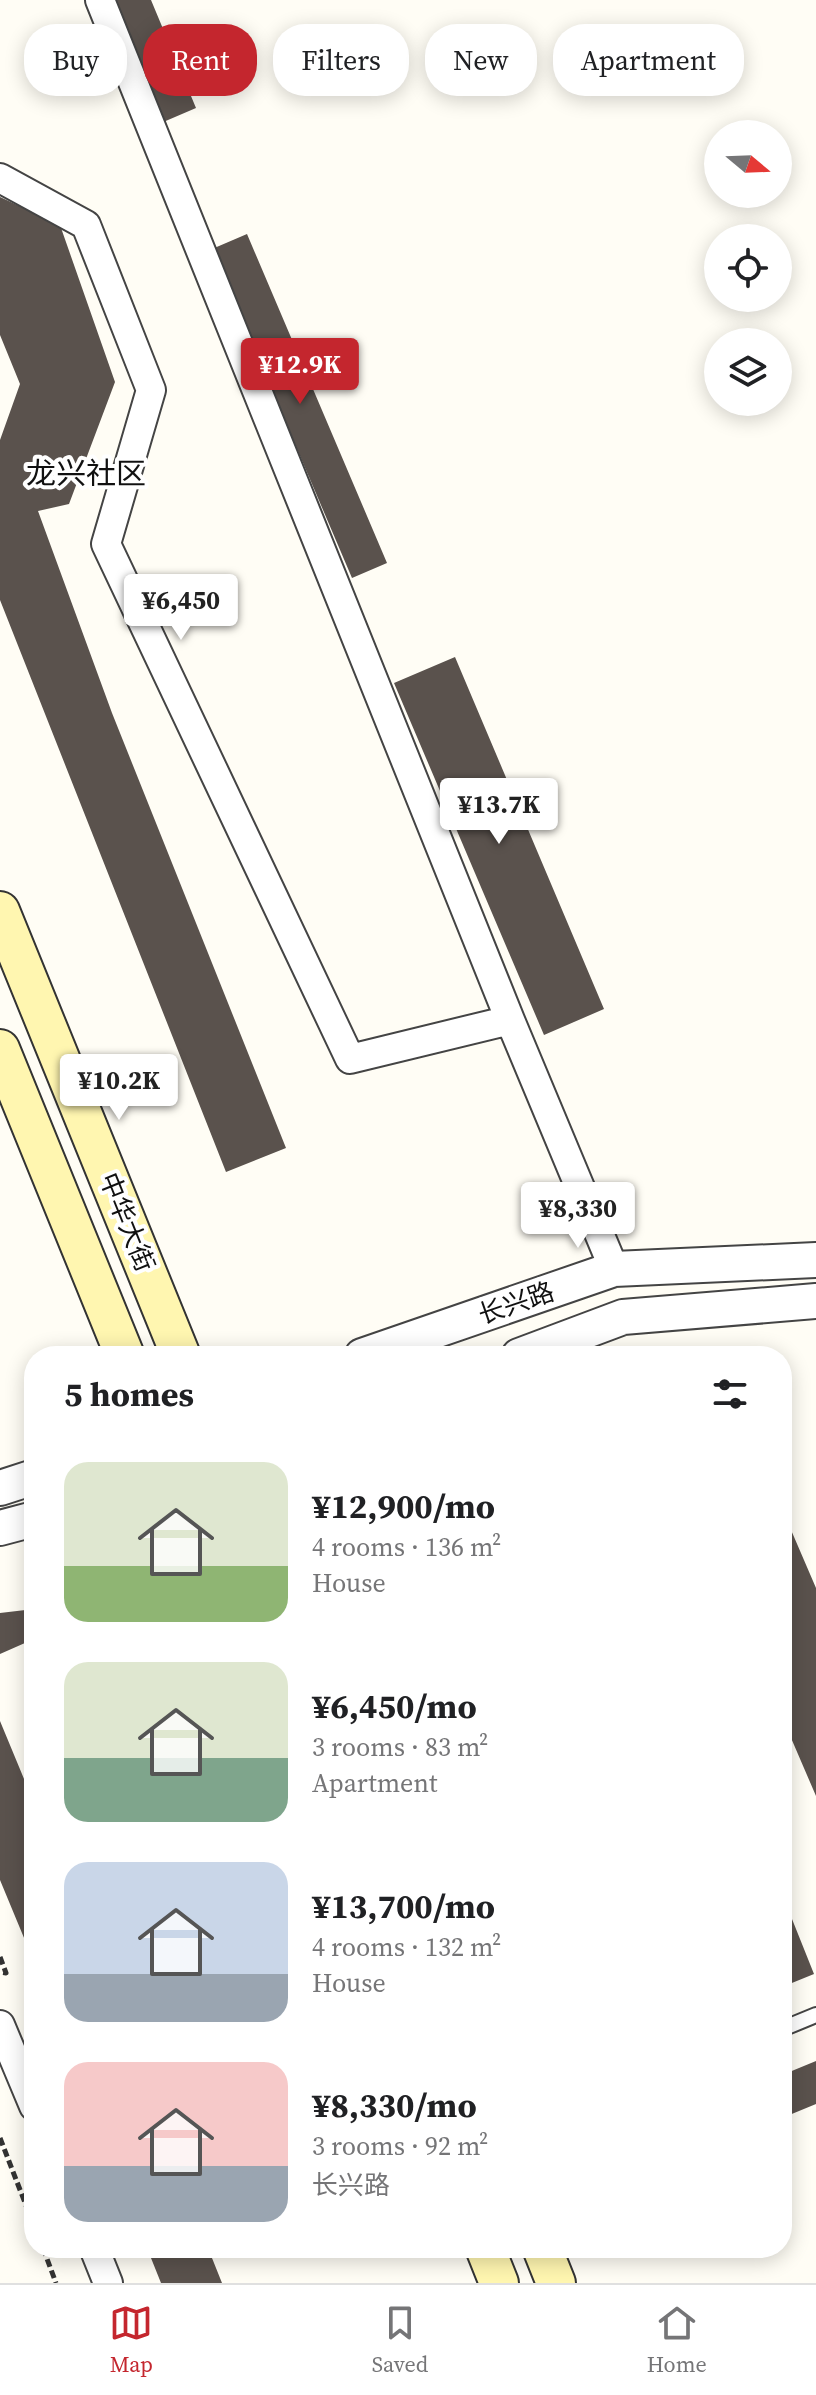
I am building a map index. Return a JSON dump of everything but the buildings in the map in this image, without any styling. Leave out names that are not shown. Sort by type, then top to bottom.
[{"type":"main road","name":"中华大街","points":[[0,911],[177,1346]]},
{"type":"main road","name":"中华大街","points":[[0,1049],[121,1346]]},
{"type":"main road","points":[[489,2258],[499,2283]]},
{"type":"main road","points":[[546,2258],[556,2283]]},
{"type":"street","points":[[100,0],[510,1020],[614,1269]]},
{"type":"street","points":[[0,178],[86,225],[151,390],[106,544],[350,1059],[510,1020]]},
{"type":"street","name":"长兴路","points":[[391,1346],[614,1269],[816,1260]]},
{"type":"street","name":"长兴路","points":[[546,1346],[623,1317],[816,1301]]},
{"type":"street","points":[[0,1488],[24,1480]]},
{"type":"street","points":[[0,1528],[24,1522]]},
{"type":"street","points":[[0,2025],[24,2082]]},
{"type":"street","points":[[98,2258],[108,2283]]},
{"type":"lane","points":[[792,2025],[816,2015]]},
{"type":"path","points":[[0,1957],[6,1973],[0,1972]]},
{"type":"path","points":[[0,2138],[24,2200]]},
{"type":"path","points":[[47,2258],[56,2283]]},
{"type":"district","name":"龙兴社区","points":[[86,474]]}]
